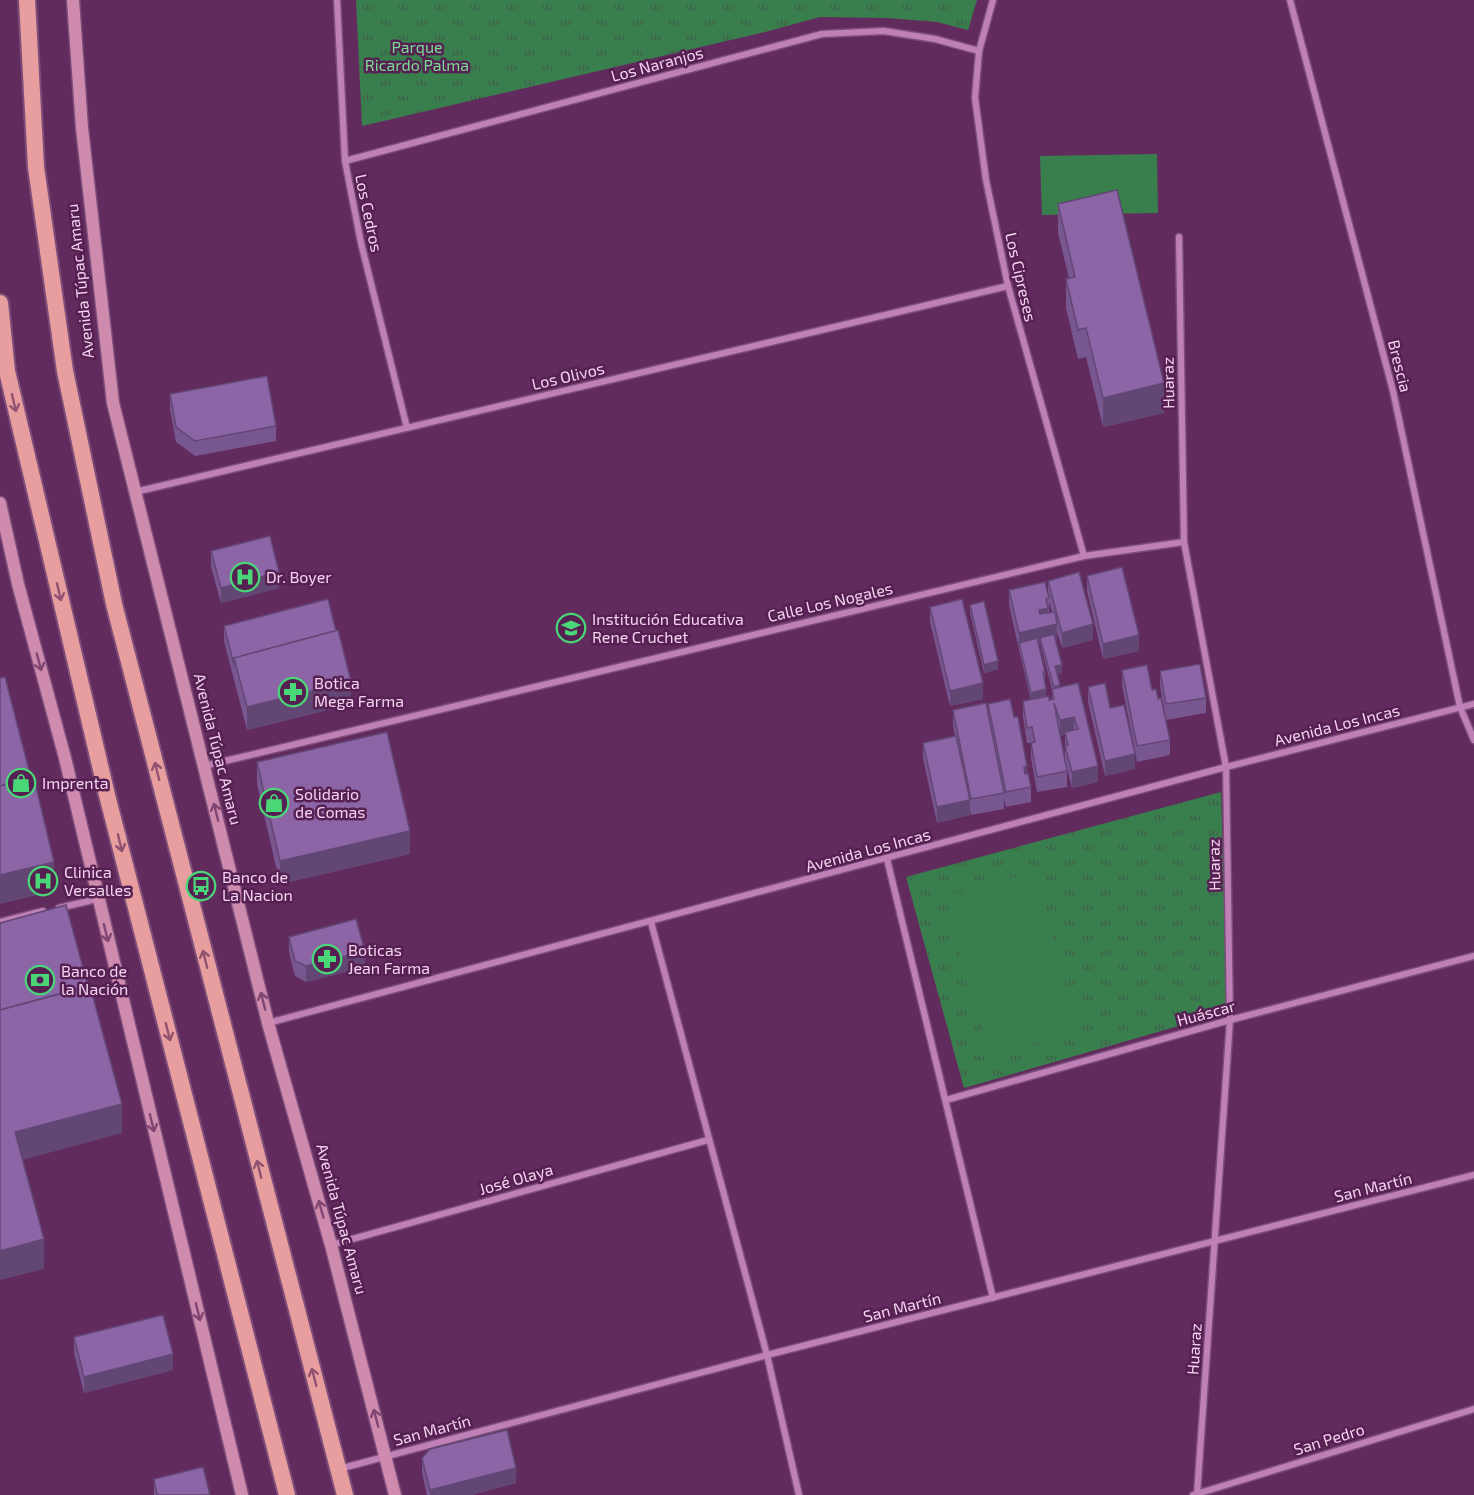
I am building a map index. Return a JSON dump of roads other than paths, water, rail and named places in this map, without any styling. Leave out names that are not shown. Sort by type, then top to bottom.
[{"type":"highway","name":"Avenida Túpac Amaru","points":[[27,0],[36,167],[63,359],[109,581],[345,1495]]},
{"type":"highway","points":[[0,303],[7,371],[107,795],[287,1495]]},
{"type":"main road","name":"Avenida Túpac Amaru","points":[[73,0],[82,128],[99,297],[113,403],[268,1023],[331,1245],[396,1495]]},
{"type":"main road","points":[[0,503],[18,584],[65,758],[242,1495]]},
{"type":"street","name":"Los Cedros","points":[[337,0],[345,161],[361,243],[407,428]]},
{"type":"street","name":"Los Cipreses","points":[[993,0],[979,51],[975,98],[986,180],[1008,286],[1083,556]]},
{"type":"street","name":"Brescia","points":[[1290,0],[1393,391],[1460,707],[1474,740]]},
{"type":"street","name":"Los Naranjos","points":[[345,161],[822,34],[884,31],[935,39],[979,51]]},
{"type":"street","name":"Huaraz","points":[[1179,237],[1184,542],[1226,767],[1230,1020],[1196,1495]]},
{"type":"street","name":"Los Olivos","points":[[134,492],[1008,286]]},
{"type":"street","name":"Calle Los Nogales","points":[[204,766],[1083,556],[1184,542]]},
{"type":"street","name":"Avenida Los Incas","points":[[268,1023],[1226,767],[1474,704]]},
{"type":"street","points":[[887,859],[993,1298]]},
{"type":"street","points":[[0,922],[98,898]]},
{"type":"street","points":[[651,922],[767,1355],[799,1495]]},
{"type":"street","name":"Huáscar","points":[[946,1100],[1230,1020],[1474,956]]},
{"type":"street","name":"José Olaya","points":[[331,1245],[708,1140]]},
{"type":"street","name":"San Martín","points":[[338,1469],[767,1355],[1474,1175]]},
{"type":"street","name":"San Pedro","points":[[1196,1495],[1474,1409]]},
{"type":"place","name":"Dr. Boyer","points":[[245,577]]},
{"type":"place","name":"Institución Educativa Rene Cruchet","points":[[571,628]]},
{"type":"place","name":"Botica Mega Farma","points":[[293,692]]},
{"type":"place","name":"Imprenta","points":[[21,783]]},
{"type":"place","name":"Solidario de Comas","points":[[274,803]]},
{"type":"place","name":"Clinica Versalles","points":[[43,881]]},
{"type":"place","name":"Banco de La Nacion","points":[[201,886]]},
{"type":"place","name":"Boticas Jean Farma","points":[[327,959]]},
{"type":"place","name":"Banco de la Nación","points":[[40,980]]},
{"type":"park label","name":"Parque Ricardo Palma","points":[[417,56]]}]
